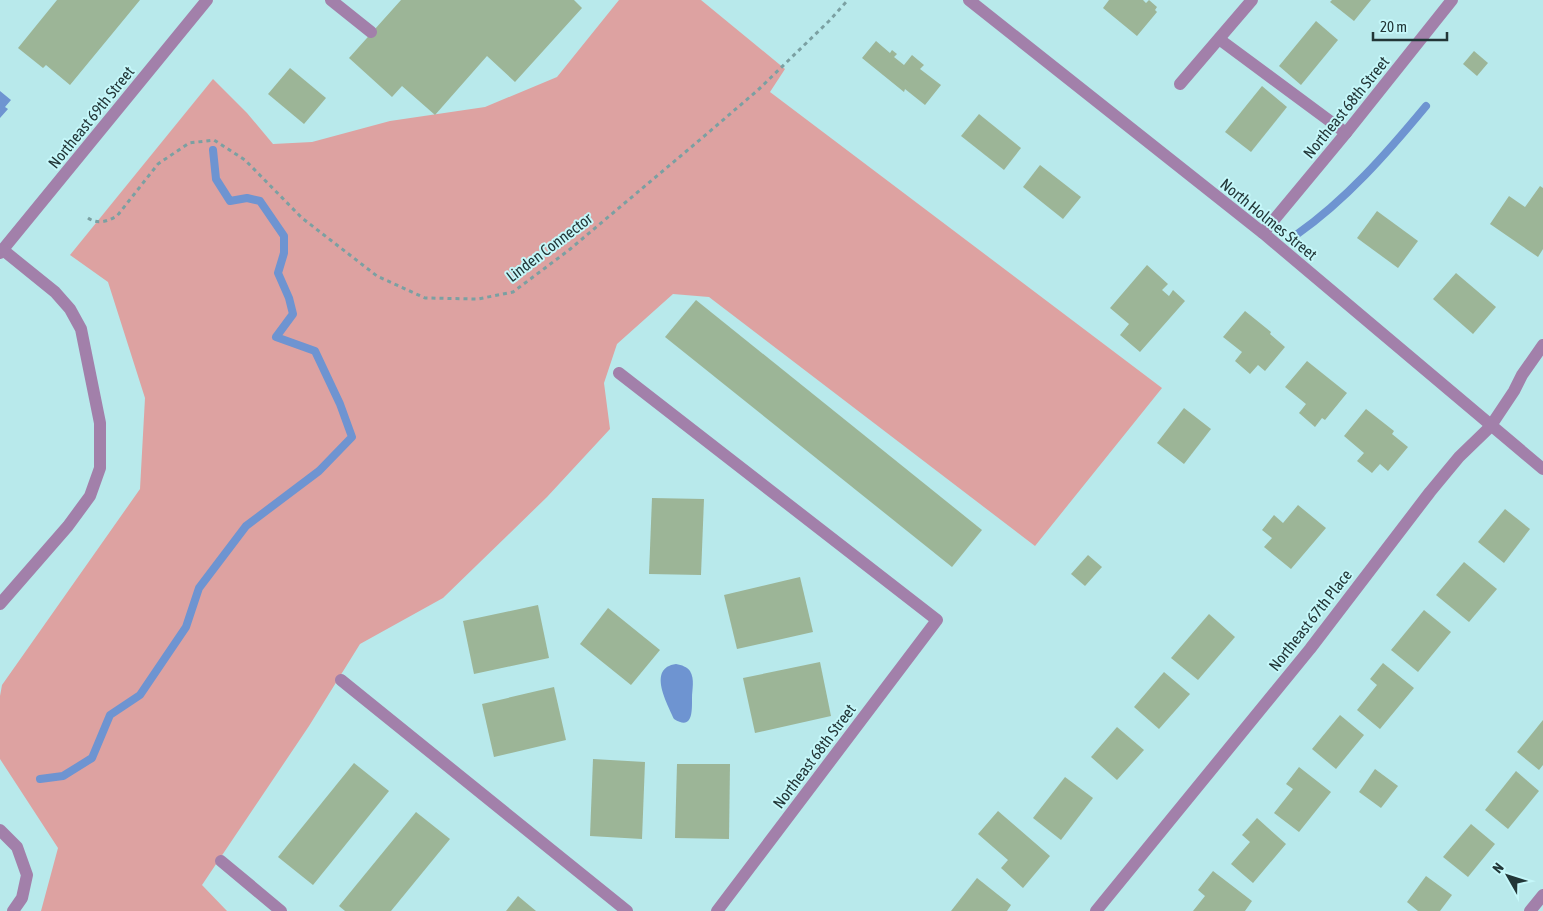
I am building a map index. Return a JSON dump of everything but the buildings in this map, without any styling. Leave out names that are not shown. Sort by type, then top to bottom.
[{"type":"street","name":"Northeast 69th Street","points":[[1,252],[207,0]]},
{"type":"street","points":[[331,0],[371,32]]},
{"type":"street","name":"North Holmes Street","points":[[969,0],[1263,233],[1543,469]]},
{"type":"street","points":[[1180,84],[1252,0]]},
{"type":"street","name":"Northeast 68th Street","points":[[1263,233],[1452,0]]},
{"type":"street","points":[[1219,39],[1346,133]]},
{"type":"street","points":[[0,604],[68,526],[90,496],[100,468],[100,422],[81,329],[70,309],[55,292],[1,252]]},
{"type":"street","name":"Northeast 67th Place","points":[[1096,911],[1310,649],[1430,492],[1459,457],[1490,426],[1543,345]]},
{"type":"street","name":"Northeast 68th Street","points":[[619,373],[937,620],[717,911]]},
{"type":"street","points":[[341,680],[627,911]]},
{"type":"street","points":[[0,830],[17,847],[27,875],[22,898],[13,911]]},
{"type":"street","points":[[221,861],[282,911]]},
{"type":"street","points":[[1530,911],[1543,895]]},
{"type":"path","name":"Linden Connector","points":[[88,218],[99,222],[108,221],[117,216],[158,164],[189,142],[214,140],[245,160],[302,218],[377,276],[426,298],[478,298],[513,292],[569,250],[758,90],[848,0]]},
{"type":"shaded area","points":[[619,0],[701,0],[785,69],[770,92],[1162,388],[1035,546],[709,297],[673,294],[617,344],[604,383],[610,429],[547,497],[443,598],[360,644],[309,726],[202,885],[227,911],[41,911],[58,848],[0,759],[0,696],[2,685],[140,489],[145,398],[108,282],[70,255],[213,79],[247,113],[273,144],[312,142],[390,121],[485,107],[557,77]]},
{"type":"water","points":[[0,91],[11,100],[5,107],[8,109],[0,118]]},
{"type":"water","points":[[676,664],[687,668],[692,677],[691,714],[685,723],[674,719],[662,687],[662,672],[667,667]]},
{"type":"waterway","points":[[1296,235],[1349,191],[1381,158],[1426,106]]},
{"type":"waterway","points":[[40,779],[63,776],[92,758],[110,715],[140,695],[186,627],[199,588],[246,526],[319,471],[352,437],[340,404],[315,351],[276,337],[293,314],[289,298],[278,273],[284,253],[284,236],[260,201],[247,198],[230,201],[216,179],[213,150]]}]
